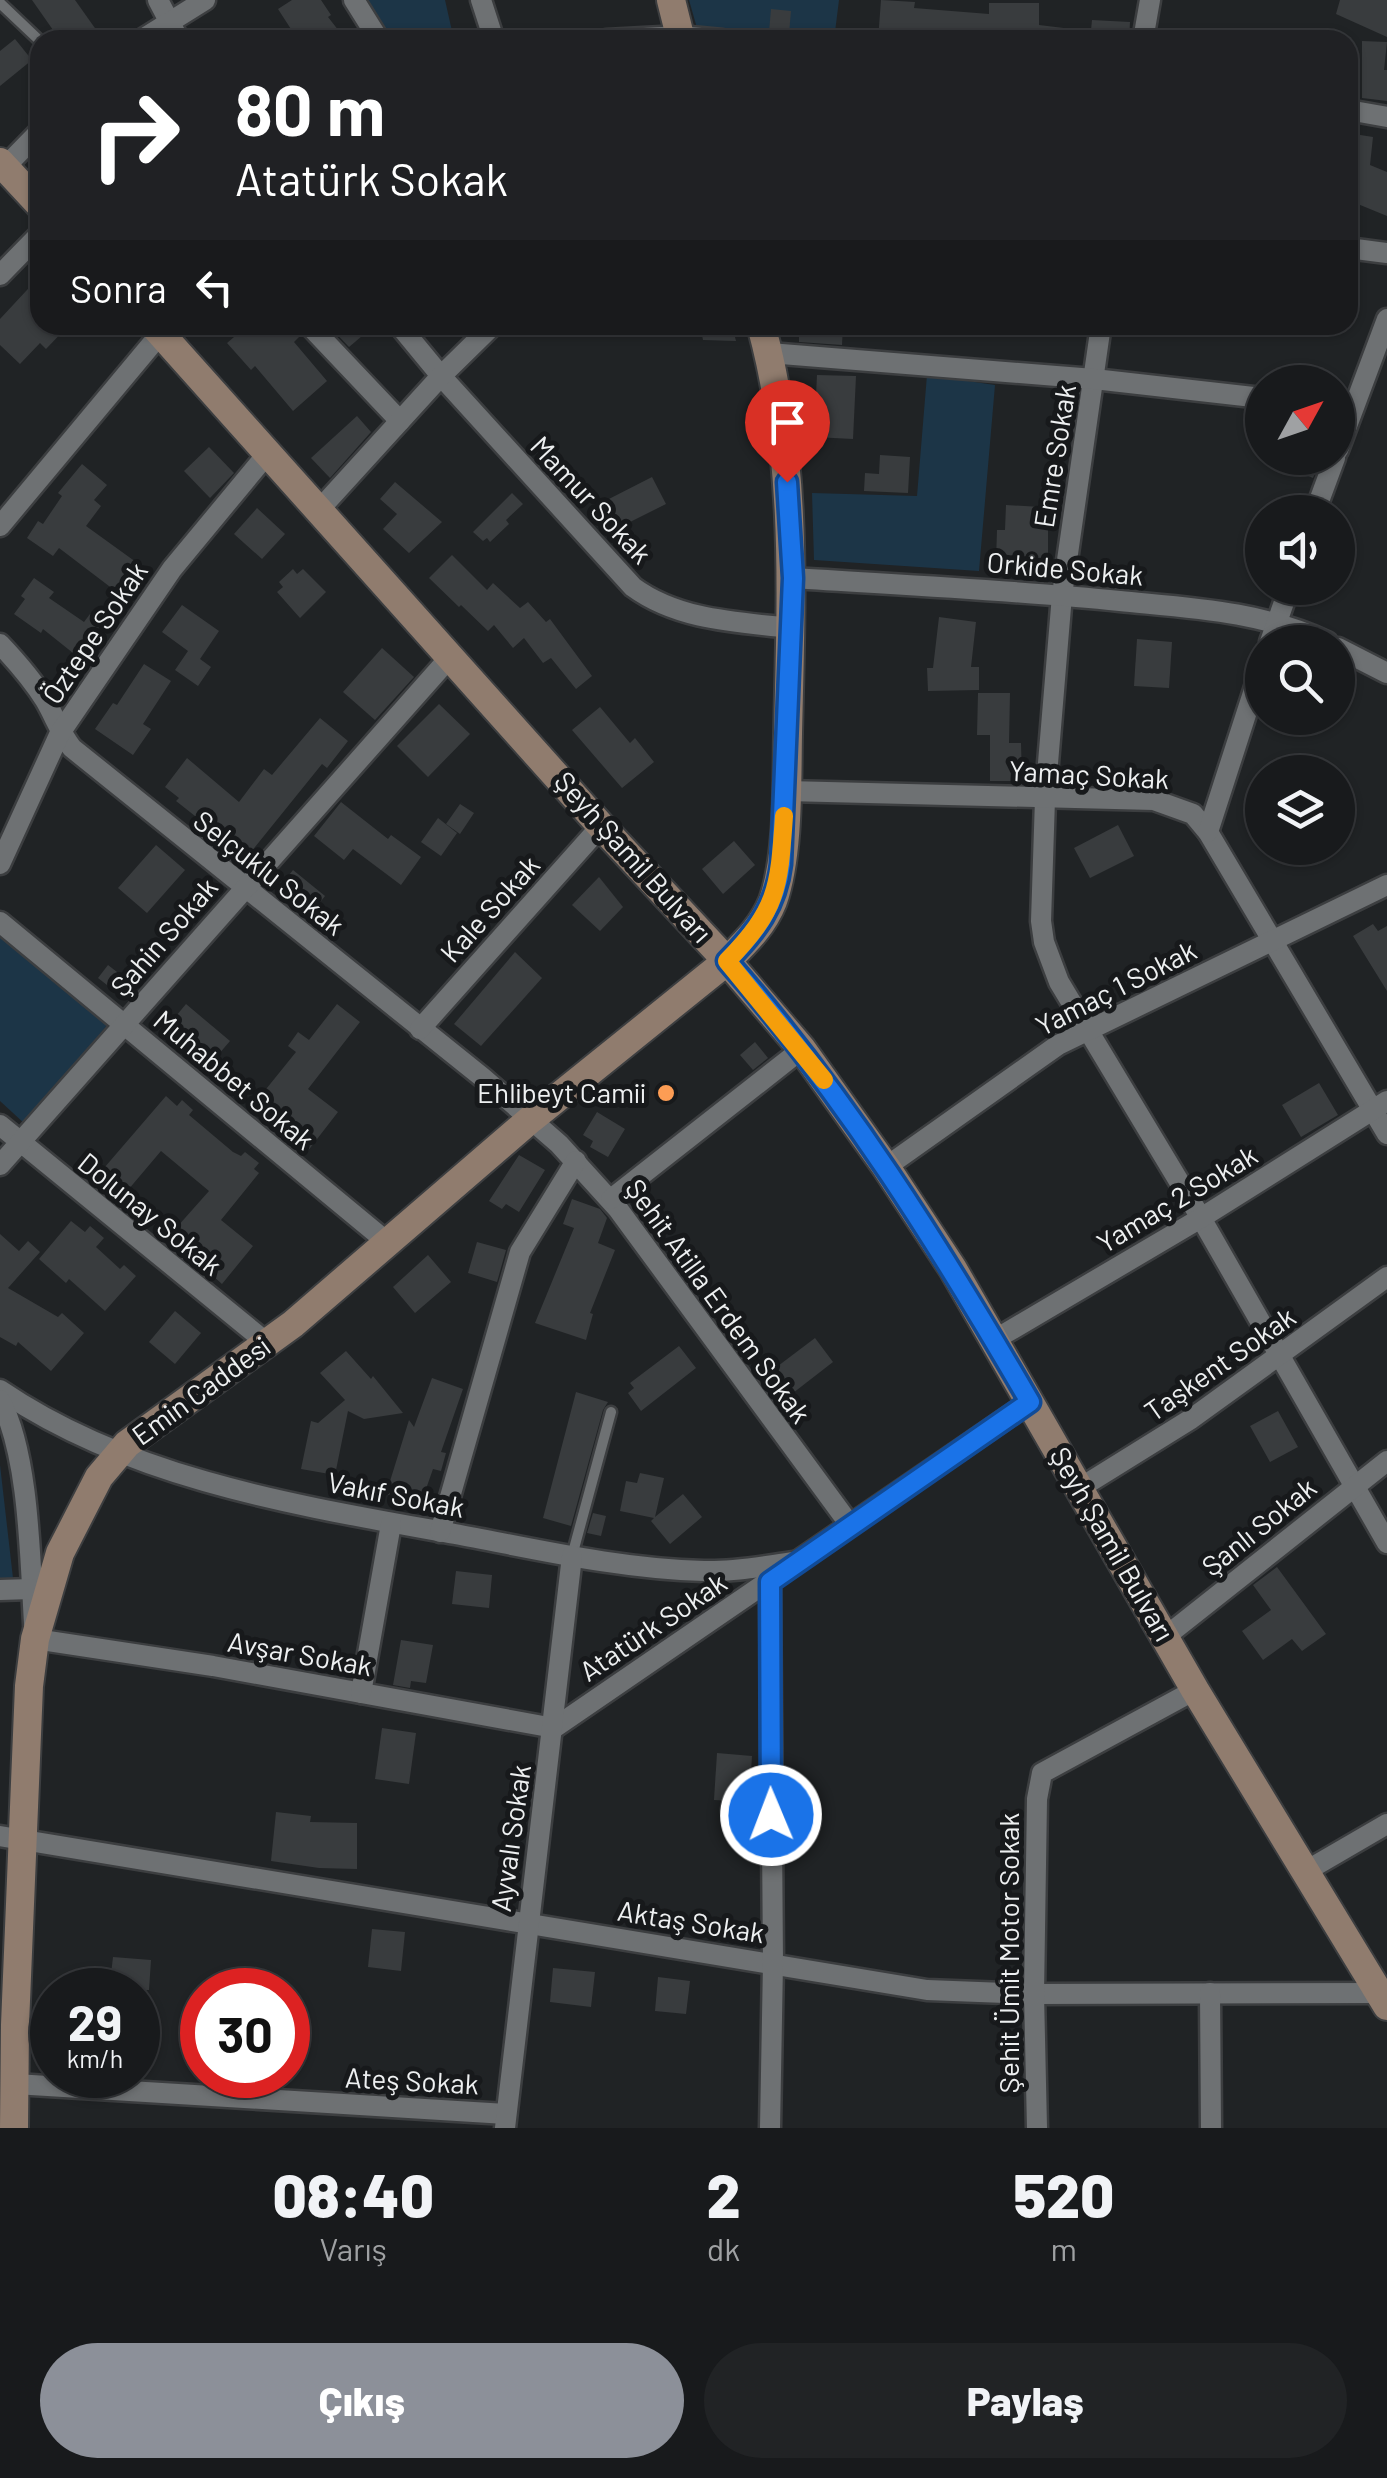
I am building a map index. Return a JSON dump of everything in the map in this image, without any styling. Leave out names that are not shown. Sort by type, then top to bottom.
[{"type":"street","points":[[158,0],[173,30]]},
{"type":"street","points":[[174,30],[205,0]]},
{"type":"street","points":[[354,0],[373,30]]},
{"type":"street","points":[[481,0],[491,30]]},
{"type":"street","points":[[670,0],[678,30]]},
{"type":"street","points":[[1145,30],[1150,0]]},
{"type":"street","points":[[1358,112],[1387,117]]},
{"type":"street","points":[[30,140],[2,164],[30,194]]},
{"type":"street","points":[[0,276],[30,244]]},
{"type":"street","points":[[1358,249],[1387,252]]},
{"type":"street","points":[[1355,386],[1387,319]]},
{"type":"street","points":[[0,526],[152,335]]},
{"type":"street","name":"Şeyh Şamil Bulvarı","points":[[162,335],[802,1049],[886,1166],[994,1340],[1195,1690],[1383,1999]]},
{"type":"street","points":[[318,335],[400,421]]},
{"type":"street","name":"Mamur Sokak","points":[[408,335],[616,571],[648,598],[695,615],[790,628]]},
{"type":"street","points":[[319,510],[483,335]]},
{"type":"street","name":"Emin Caddesi","points":[[14,2128],[15,2084],[7,2025],[12,1837],[35,1639],[60,1554],[99,1477],[119,1452],[267,1343],[727,961],[755,933],[773,900],[781,864],[786,791],[793,578],[783,432],[764,335]]},
{"type":"street","name":"Emre Sokak","points":[[1101,335],[1062,595],[1045,800],[1041,921],[1044,942],[1060,982],[1387,1543]]},
{"type":"street","points":[[769,353],[1245,396]]},
{"type":"street","name":"Öztepe Sokak","points":[[0,864],[60,733],[172,569],[268,453]]},
{"type":"street","name":"Orkide Sokak","points":[[793,578],[1062,595],[1226,612],[1257,625]]},
{"type":"street","name":"Selçuklu Sokak","points":[[0,644],[25,671],[60,733],[122,790],[531,1120]]},
{"type":"street","name":"Şahin Sokak","points":[[0,1165],[451,656]]},
{"type":"street","points":[[1355,657],[1387,673]]},
{"type":"street","points":[[1208,832],[1245,718]]},
{"type":"street","name":"Yamaç Sokak","points":[[786,791],[1154,800],[1193,814],[1380,1106],[1387,1134]]},
{"type":"street","name":"Kale Sokak","points":[[420,1029],[602,826]]},
{"type":"street","name":"Yamaç 1 Sokak","points":[[886,1166],[1042,1054],[1088,1028],[1387,884]]},
{"type":"street","name":"Muhabbet Sokak","points":[[0,922],[386,1242]]},
{"type":"street","points":[[611,1199],[802,1049]]},
{"type":"street","name":"Yamaç 2 Sokak","points":[[994,1340],[1380,1106]]},
{"type":"street","name":"Şehit Atilla Erdem Sokak","points":[[531,1120],[576,1160],[611,1199],[850,1525]]},
{"type":"street","name":"Dolunay Sokak","points":[[0,1125],[267,1343]]},
{"type":"street","points":[[440,1532],[515,1264],[542,1211],[576,1160]]},
{"type":"street","name":"Taşkent Sokak","points":[[1080,1488],[1168,1434],[1387,1277]]},
{"type":"street","name":"Vakıf Sokak","points":[[0,1390],[52,1423],[119,1452],[216,1484],[391,1524],[572,1556],[702,1571],[802,1561]]},
{"type":"street","points":[[0,1400],[8,1414],[8,1443],[35,1639]]},
{"type":"street","name":"Atatürk Sokak","points":[[554,1728],[1030,1402]]},
{"type":"street","name":"Şanlı Sokak","points":[[1165,1638],[1387,1461]]},
{"type":"street","points":[[361,1693],[391,1524]]},
{"type":"street","name":"Ayvalı Sokak","points":[[506,2121],[572,1556]]},
{"type":"street","points":[[770,1582],[773,1963],[770,2128]]},
{"type":"street","points":[[0,1590],[31,1589]]},
{"type":"street","name":"Avşar Sokak","points":[[35,1639],[213,1666],[554,1728]]},
{"type":"street","name":"Şehit Ümit Motor Sokak","points":[[1037,2128],[1034,1994],[1037,1798],[1042,1773],[1195,1690]]},
{"type":"street","points":[[1306,1871],[1387,1824]]},
{"type":"street","name":"Aktaş Sokak","points":[[12,1837],[927,1990],[1383,1999]]},
{"type":"street","points":[[1210,1993],[1211,2128]]},
{"type":"street","name":"Ateş Sokak","points":[[15,2084],[506,2121]]},
{"type":"lane","points":[[0,3],[30,32]]},
{"type":"lane","points":[[572,1556],[610,1412]]},
{"type":"shaded area","points":[[367,0],[445,0],[452,30],[385,30]]},
{"type":"shaded area","points":[[689,0],[839,0],[835,30],[697,28]]},
{"type":"shaded area","points":[[927,375],[995,385],[979,571],[814,560],[812,493],[917,496]]},
{"type":"shaded area","points":[[0,932],[109,1023],[25,1124],[0,1101]]},
{"type":"shaded area","points":[[0,1465],[13,1578],[0,1578]]},
{"type":"building","points":[[32,0],[75,0],[96,30],[53,30]]},
{"type":"building","points":[[292,0],[321,0],[338,30],[292,30],[278,9]]},
{"type":"building","points":[[881,0],[915,2],[914,8],[989,14],[989,3],[1039,3],[1039,25],[1072,29],[1072,30],[879,30]]},
{"type":"building","points":[[1340,0],[1387,0],[1387,37],[1336,14]]},
{"type":"building","points":[[771,9],[791,11],[789,30],[769,30]]},
{"type":"building","points":[[1092,20],[1130,22],[1130,30],[1091,30]]},
{"type":"building","points":[[15,39],[30,62],[0,86],[0,51]]},
{"type":"building","points":[[1362,41],[1387,42],[1387,101],[1362,98]]},
{"type":"building","points":[[1358,135],[1373,137],[1370,165],[1387,172],[1387,216],[1358,204]]},
{"type":"building","points":[[30,287],[30,335],[59,335],[46,349],[40,343],[20,364],[0,345],[0,319]]},
{"type":"building","points":[[236,335],[299,335],[294,342],[327,381],[293,411],[255,366],[251,370],[227,343]]},
{"type":"building","points":[[338,335],[361,335],[362,336],[349,347]]},
{"type":"building","points":[[702,335],[734,335],[736,341],[703,340]]},
{"type":"building","points":[[799,335],[842,335],[842,345],[799,342]]},
{"type":"building","points":[[817,375],[856,376],[853,439],[814,437]]},
{"type":"building","points":[[357,416],[371,432],[330,478],[311,458]]},
{"type":"building","points":[[209,447],[234,473],[210,498],[184,471]]},
{"type":"building","points":[[880,455],[910,457],[908,493],[864,491],[865,473],[879,474]]},
{"type":"building","points":[[82,464],[107,485],[94,500],[101,506],[86,526],[147,570],[126,599],[59,548],[53,556],[27,538],[38,521],[43,524],[62,496],[58,493]]},
{"type":"building","points":[[652,477],[666,504],[616,529],[603,502]]},
{"type":"building","points":[[395,482],[442,522],[409,553],[383,529],[397,514],[380,499]]},
{"type":"building","points":[[512,493],[523,504],[490,542],[487,538],[483,541],[473,532]]},
{"type":"building","points":[[1006,505],[1058,508],[1057,525],[1048,524],[1048,564],[996,562],[997,530],[1005,530]]},
{"type":"building","points":[[257,508],[285,534],[262,559],[234,534]]},
{"type":"building","points":[[452,555],[487,590],[493,583],[520,608],[528,602],[546,622],[550,619],[592,676],[576,689],[551,658],[543,663],[524,638],[513,648],[494,625],[488,631],[459,607],[429,578]]},
{"type":"building","points":[[293,569],[297,574],[303,569],[326,592],[300,618],[277,592],[283,587],[279,582]]},
{"type":"building","points":[[34,578],[54,592],[49,598],[84,622],[90,614],[109,629],[83,661],[43,629],[41,633],[14,614]]},
{"type":"building","points":[[182,605],[219,631],[200,659],[211,667],[198,686],[175,670],[188,651],[162,632]]},
{"type":"building","points":[[939,617],[976,622],[971,667],[979,667],[979,690],[928,691],[927,668],[933,668]]},
{"type":"building","points":[[1137,639],[1172,642],[1169,688],[1134,686]]},
{"type":"building","points":[[382,648],[414,677],[375,720],[343,692]]},
{"type":"building","points":[[144,664],[171,681],[143,724],[151,729],[133,755],[95,729],[113,703],[117,705]]},
{"type":"building","points":[[978,693],[1010,693],[1009,743],[1021,743],[1022,781],[990,781],[990,735],[977,735]]},
{"type":"building","points":[[439,704],[470,734],[428,777],[397,746]]},
{"type":"building","points":[[600,707],[630,743],[635,738],[654,762],[622,788],[572,730]]},
{"type":"building","points":[[320,718],[348,741],[327,768],[322,764],[247,857],[176,801],[179,798],[165,787],[187,758],[239,802],[264,769],[272,775]]},
{"type":"building","points":[[341,802],[388,839],[391,835],[421,857],[401,885],[353,849],[344,860],[314,836]]},
{"type":"building","points":[[460,804],[474,813],[460,834],[446,824]]},
{"type":"building","points":[[438,818],[457,833],[441,856],[421,842]]},
{"type":"building","points":[[1118,825],[1134,856],[1090,878],[1074,848]]},
{"type":"building","points":[[734,841],[755,865],[723,894],[702,869]]},
{"type":"building","points":[[156,845],[185,870],[147,913],[118,888]]},
{"type":"building","points":[[293,870],[325,896],[310,915],[278,889]]},
{"type":"building","points":[[599,877],[623,907],[600,931],[572,905]]},
{"type":"building","points":[[1373,924],[1378,931],[1387,926],[1387,991],[1353,936]]},
{"type":"building","points":[[515,952],[542,978],[481,1046],[454,1024]]},
{"type":"building","points":[[108,965],[135,986],[125,999],[98,978]]},
{"type":"building","points":[[186,1004],[230,1041],[206,1069],[162,1033]]},
{"type":"building","points":[[337,1004],[360,1022],[308,1089],[338,1112],[307,1152],[250,1109],[296,1052],[288,1046],[298,1032],[309,1040]]},
{"type":"building","points":[[755,1042],[768,1058],[753,1070],[740,1055]]},
{"type":"building","points":[[1319,1083],[1338,1115],[1301,1137],[1282,1105]]},
{"type":"building","points":[[166,1096],[177,1106],[182,1100],[193,1110],[189,1115],[233,1152],[241,1156],[245,1152],[259,1163],[254,1169],[259,1173],[221,1220],[253,1246],[222,1284],[169,1236],[209,1191],[161,1151],[117,1203],[92,1182]]},
{"type":"building","points":[[597,1112],[625,1129],[608,1157],[590,1147],[593,1141],[583,1135]]},
{"type":"building","points":[[519,1155],[545,1170],[519,1212],[506,1204],[502,1209],[489,1201]]},
{"type":"building","points":[[572,1199],[600,1209],[607,1218],[598,1243],[615,1250],[590,1313],[593,1314],[586,1340],[535,1323],[574,1228],[563,1224]]},
{"type":"building","points":[[71,1221],[85,1232],[90,1226],[104,1238],[96,1247],[120,1269],[124,1265],[136,1276],[105,1311],[39,1259]]},
{"type":"building","points":[[0,1234],[19,1251],[28,1241],[40,1252],[8,1288],[58,1317],[62,1313],[84,1333],[51,1371],[18,1342],[16,1346],[0,1337]]},
{"type":"building","points":[[477,1242],[506,1250],[497,1282],[468,1273]]},
{"type":"building","points":[[428,1255],[451,1282],[415,1313],[393,1287]]},
{"type":"building","points":[[175,1311],[201,1333],[175,1364],[149,1342]]},
{"type":"building","points":[[815,1338],[833,1362],[793,1393],[774,1369]]},
{"type":"building","points":[[679,1346],[696,1368],[641,1411],[628,1393],[634,1388],[630,1383]]},
{"type":"building","points":[[346,1351],[403,1413],[364,1419],[348,1411],[335,1475],[301,1469],[311,1421],[318,1423],[345,1400],[320,1373]]},
{"type":"building","points":[[432,1378],[463,1389],[441,1452],[446,1453],[441,1471],[433,1469],[420,1506],[386,1494],[409,1420],[414,1427]]},
{"type":"building","points":[[576,1392],[608,1402],[571,1526],[543,1518]]},
{"type":"building","points":[[1278,1411],[1298,1447],[1270,1462],[1250,1426]]},
{"type":"building","points":[[640,1473],[664,1478],[655,1517],[683,1494],[702,1517],[670,1544],[651,1521],[654,1518],[620,1511],[626,1481],[637,1483]]},
{"type":"building","points":[[593,1513],[606,1516],[601,1536],[587,1533]]},
{"type":"building","points":[[1277,1567],[1326,1634],[1302,1651],[1292,1639],[1263,1660],[1242,1631],[1271,1610],[1253,1585]]},
{"type":"building","points":[[456,1571],[492,1575],[489,1608],[452,1604]]},
{"type":"building","points":[[401,1640],[433,1645],[426,1683],[411,1681],[410,1688],[393,1685]]},
{"type":"building","points":[[382,1728],[416,1733],[409,1784],[375,1779]]},
{"type":"building","points":[[717,1753],[752,1756],[749,1802],[714,1800]]},
{"type":"building","points":[[276,1812],[311,1816],[310,1822],[357,1823],[357,1869],[271,1861]]},
{"type":"building","points":[[372,1929],[405,1932],[401,1971],[368,1967]]},
{"type":"building","points":[[113,1957],[151,1960],[150,1968],[112,1968]]},
{"type":"building","points":[[553,1968],[595,1972],[591,2007],[550,2002]]},
{"type":"building","points":[[658,1977],[690,1981],[686,2014],[655,2011]]},
{"type":"slow traffic","points":[[784,816],[779,880],[773,900],[755,933],[727,961],[824,1080]]},
{"type":"place","name":"Ehlibeyt Camii","points":[[666,1093]]},
{"type":"route","points":[[771,1815],[770,1582],[1030,1402],[953,1269],[886,1166],[802,1049],[727,961],[765,918],[779,880],[793,578],[787,482]]}]
